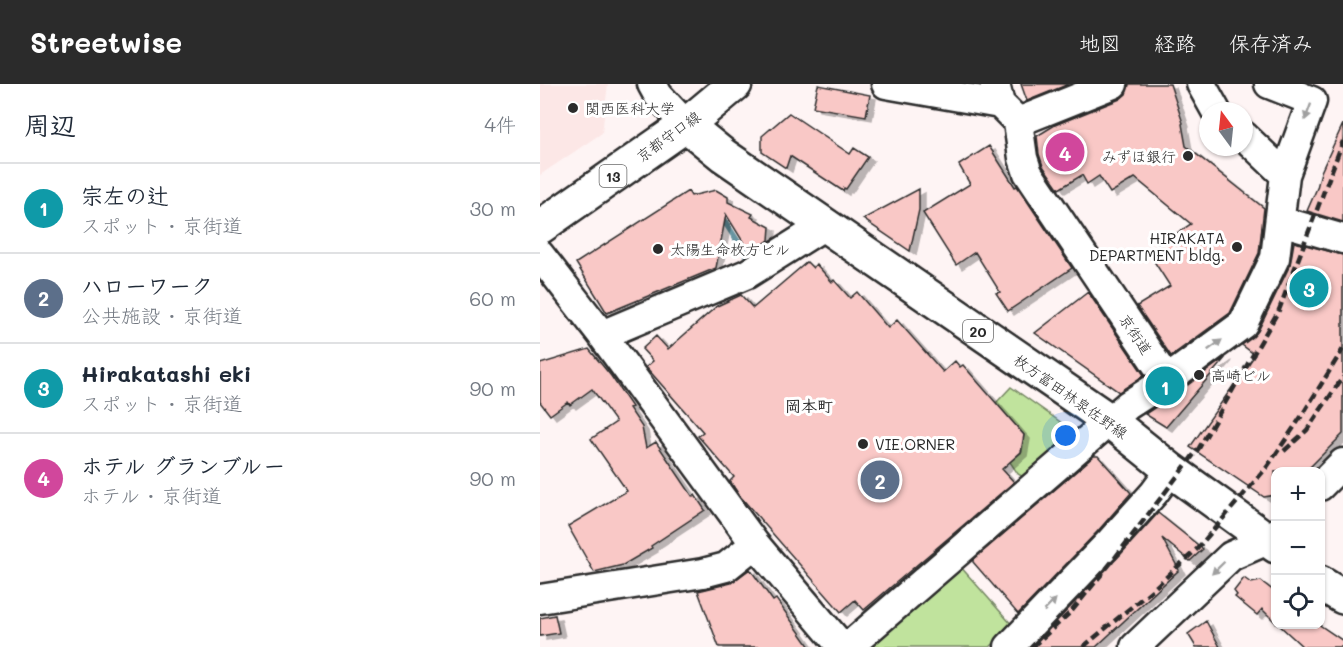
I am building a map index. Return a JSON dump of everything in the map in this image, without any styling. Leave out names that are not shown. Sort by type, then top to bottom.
[{"type":"main road","name":"京都守口線","points":[[540,227],[686,125],[735,84]]},
{"type":"main road","name":"枚方富田林泉佐野線","points":[[686,125],[723,156],[1110,422],[1171,470],[1271,538]]},
{"type":"main road","points":[[1325,586],[1343,597]]},
{"type":"street","points":[[652,84],[658,95],[686,125]]},
{"type":"street","points":[[886,84],[1004,103],[1113,84]]},
{"type":"street","points":[[1202,84],[1211,102]]},
{"type":"street","points":[[848,647],[1128,405],[1167,380],[1243,324],[1275,258],[1286,175],[1312,100],[1269,84]]},
{"type":"street","name":"京街道","points":[[1004,103],[1028,173],[1167,380]]},
{"type":"street","points":[[1253,144],[1286,175]]},
{"type":"street","points":[[602,335],[747,274],[825,225]]},
{"type":"street","points":[[1295,225],[1343,239]]},
{"type":"street","points":[[540,255],[602,335],[755,544],[842,647]]},
{"type":"street","points":[[1325,481],[1343,463]]},
{"type":"street","points":[[1009,647],[1109,543],[1154,493],[1171,470]]},
{"type":"street","points":[[1135,647],[1230,556],[1271,540]]},
{"type":"street","points":[[540,599],[704,573],[726,567],[755,544]]},
{"type":"shaded area","name":"関西医科大学","points":[[540,84],[608,84],[602,133],[540,175]]},
{"type":"green space","points":[[1011,387],[1066,426],[1067,442],[1025,478],[1018,474],[1010,462],[1022,452],[1024,435],[996,403]]},
{"type":"green space","points":[[959,565],[1013,626],[990,647],[863,647]]},
{"type":"building","points":[[1021,84],[1069,84],[1027,101]]},
{"type":"building","points":[[1129,84],[1170,84],[1183,123],[1186,146],[1264,208],[1259,253],[1230,313],[1171,356],[1137,306],[1170,286],[1148,252],[1191,224],[1135,178],[1110,193],[1099,176],[1087,184],[1082,175],[1059,189],[1043,166],[1039,154],[1037,136],[1055,125],[1120,99],[1126,94]]},
{"type":"building","points":[[818,85],[870,95],[866,116],[813,107]]},
{"type":"building","points":[[789,113],[850,154],[854,148],[868,157],[846,189],[844,188],[843,191],[790,156],[786,168],[762,152],[762,136]]},
{"type":"building","points":[[1343,124],[1343,222],[1307,211],[1321,172]]},
{"type":"building","points":[[989,146],[1072,268],[1008,311],[996,293],[1000,292],[975,252],[956,265],[923,213],[970,184],[959,165]]},
{"type":"building","points":[[919,189],[919,210],[910,251],[863,219]]},
{"type":"building","name":"太陽生命枚方ビル","points":[[716,190],[728,197],[728,202],[753,214],[751,217],[770,227],[769,240],[755,250],[745,245],[726,214],[716,268],[607,313],[576,263],[688,191],[691,196]]},
{"type":"building","points":[[1294,242],[1343,255],[1343,434],[1310,467],[1271,467],[1271,496],[1264,497],[1190,447],[1255,355],[1242,345],[1258,331],[1290,265]]},
{"type":"building","name":"VIE.ORNER","points":[[807,262],[813,268],[816,264],[850,298],[857,292],[888,328],[897,320],[943,372],[955,361],[960,367],[963,365],[1024,435],[1021,452],[1002,469],[1014,482],[864,610],[855,600],[841,612],[739,495],[730,481],[734,477],[698,436],[703,432],[646,367],[653,361],[642,349],[656,336],[668,349],[717,306],[741,295],[753,308]]},
{"type":"building","points":[[1088,292],[1144,375],[1119,392],[1035,333]]},
{"type":"building","points":[[589,349],[632,407],[629,408],[642,427],[646,448],[656,442],[693,497],[695,495],[705,510],[651,546],[652,548],[623,565],[594,572],[568,526],[627,491],[591,439],[616,422],[592,389],[570,405],[568,402],[550,415],[540,402],[540,364]]},
{"type":"building","points":[[1226,357],[1166,427],[1145,414],[1177,393]]},
{"type":"building","points":[[1094,456],[1098,456],[1131,493],[1018,614],[973,560]]},
{"type":"building","points":[[1158,513],[1203,549],[1190,561],[1162,538],[1179,570],[1096,647],[1032,647],[1121,554]]},
{"type":"building","points":[[750,569],[773,601],[776,599],[810,647],[719,647],[698,591],[731,583]]},
{"type":"building","points":[[1244,578],[1251,583],[1261,581],[1271,589],[1271,618],[1262,609],[1257,615],[1235,597],[1237,595],[1234,591]]},
{"type":"building","points":[[555,615],[559,633],[540,636],[540,618]]},
{"type":"building","points":[[1206,621],[1220,647],[1196,647],[1188,634]]},
{"type":"building","points":[[1283,629],[1325,629],[1343,641],[1343,647],[1303,647]]},
{"type":"waterway","points":[[725,222],[747,256]]},
{"type":"railway","points":[[1032,647],[1071,612],[1199,448],[1279,310],[1343,141]]},
{"type":"railway","points":[[1083,647],[1197,549],[1267,467],[1343,349]]},
{"type":"railway","points":[[1284,451],[1307,430],[1343,377]]},
{"type":"place","name":"関西医科大学","points":[[573,108]]},
{"type":"place","name":"ホテル グランブルー","points":[[1065,152]]},
{"type":"place","name":"みずほ銀行","points":[[1188,156]]},
{"type":"place","name":"HIRAKATA DEPARTMENT bldg.","points":[[1237,247]]},
{"type":"place","name":"太陽生命枚方ビル","points":[[658,249]]},
{"type":"place","name":"Hirakatashi eki","points":[[1309,288]]},
{"type":"place","name":"高崎ビル","points":[[1199,375]]},
{"type":"place","name":"宗左の辻","points":[[1165,386]]},
{"type":"place","name":"VIE.ORNER","points":[[863,444]]},
{"type":"place","name":"ハローワーク","points":[[880,480]]},
{"type":"district","name":"岡本町","points":[[809,405]]}]
